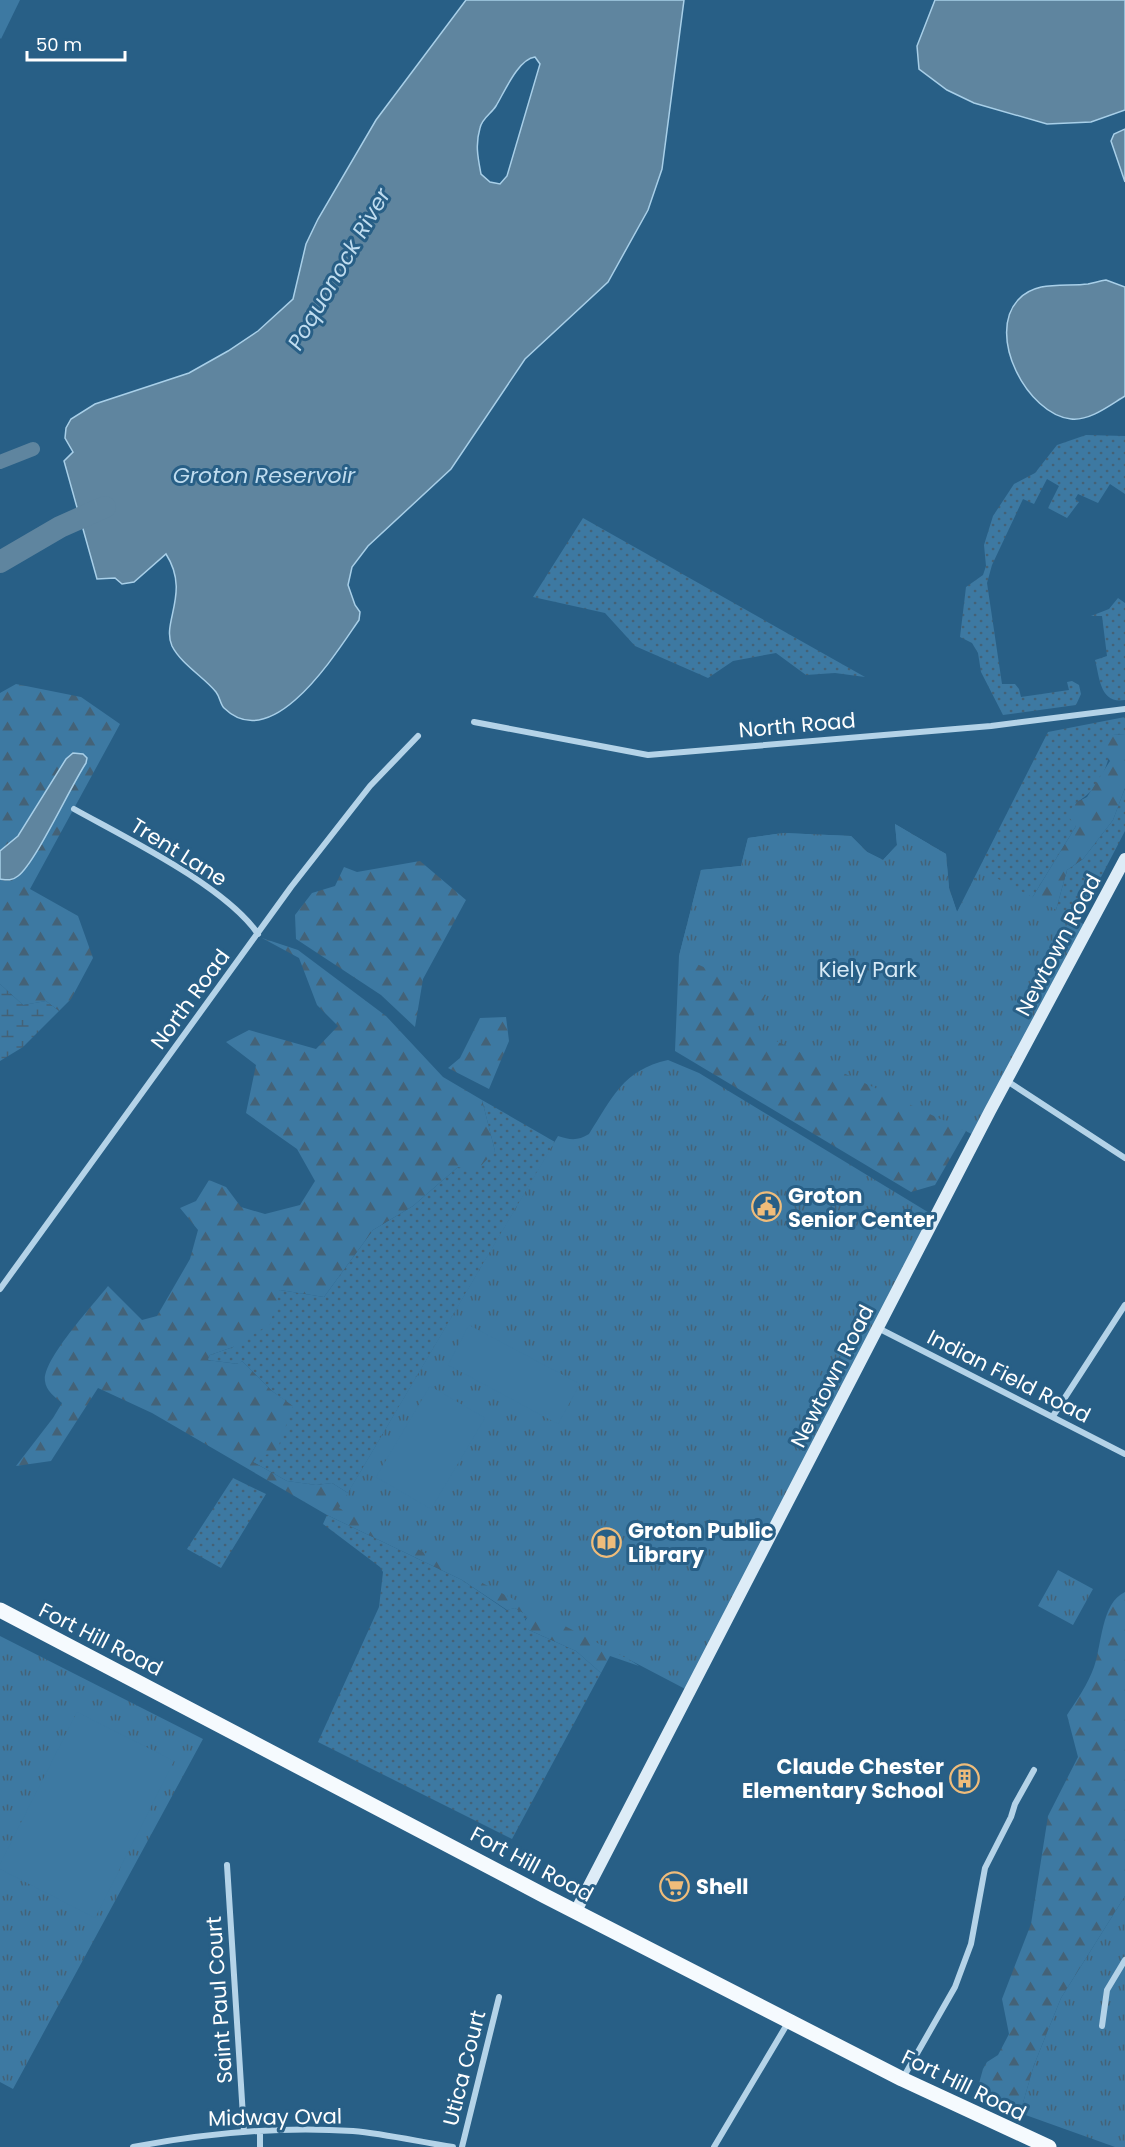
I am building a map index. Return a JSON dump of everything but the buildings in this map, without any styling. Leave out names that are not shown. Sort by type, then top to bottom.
[{"type":"main road","name":"Newtown Road","points":[[576,1911],[1007,1081],[1124,862]]},
{"type":"main road","name":"Fort Hill Road","points":[[0,1610],[902,2079],[1049,2147]]},
{"type":"street","name":"North Road","points":[[474,722],[648,755],[991,726],[1125,709]]},
{"type":"street","name":"North Road","points":[[0,1289],[339,824],[418,736]]},
{"type":"street","name":"Trent Lane","points":[[74,808],[146,849],[224,899],[243,915],[258,934]]},
{"type":"street","points":[[1007,1081],[1125,1158]]},
{"type":"street","points":[[1053,1416],[1125,1305]]},
{"type":"street","name":"Indian Field Road","points":[[878,1328],[1125,1454]]},
{"type":"street","points":[[902,2079],[955,1987],[971,1944],[985,1868],[1011,1817],[1015,1803],[1034,1770]]},
{"type":"street","name":"Saint Paul Court","points":[[227,1865],[244,2132]]},
{"type":"street","points":[[1102,2026],[1107,1990],[1125,1960]]},
{"type":"street","name":"Utica Court","points":[[462,2147],[499,1997]]},
{"type":"street","points":[[714,2147],[789,2020]]},
{"type":"street","name":"Midway Oval","points":[[133,2147],[195,2135],[299,2128],[356,2131],[453,2147]]},
{"type":"street","points":[[260,2131],[261,2147]]},
{"type":"green space","points":[[0,0],[20,0],[1,39],[0,38]]},
{"type":"green space","points":[[1086,435],[1125,436],[1125,494],[1110,484],[1098,503],[1078,494],[1075,499],[1079,502],[1067,518],[1048,508],[1059,486],[1047,479],[1034,504],[1023,499],[992,565],[987,583],[1002,684],[1015,684],[1021,697],[1069,690],[1067,682],[1072,681],[1079,685],[1081,694],[1076,705],[1003,715],[981,672],[978,653],[972,643],[960,637],[966,587],[983,575],[986,566],[984,545],[993,516],[1014,484],[1035,473],[1057,445]]},
{"type":"green space","points":[[583,518],[865,677],[835,673],[806,675],[776,653],[733,661],[708,678],[635,646],[605,613],[533,597]]},
{"type":"green space","points":[[1118,598],[1125,603],[1125,700],[1110,698],[1102,689],[1095,660],[1107,656],[1102,616],[1091,616],[1109,609]]},
{"type":"green space","points":[[16,684],[81,697],[120,724],[30,889],[78,916],[93,958],[71,999],[59,1011],[46,1001],[23,1005],[0,984],[0,693]]},
{"type":"green space","points":[[1125,717],[1125,734],[1113,735],[1103,774],[1091,791],[1075,803],[1076,826],[1018,921],[957,912],[1048,732]]},
{"type":"green space","name":"Kiely Park","points":[[1125,734],[1125,788],[1113,820],[1083,859],[1067,870],[1056,910],[966,1131],[935,1185],[911,1192],[675,1051],[679,956],[701,870],[741,866],[748,838],[783,833],[851,836],[867,852],[883,860],[897,845],[895,824],[946,854],[949,888],[957,912],[1018,921],[1076,826],[1067,815],[1075,803],[1087,797],[1110,761],[1103,749],[1113,735]]},
{"type":"green space","points":[[1125,788],[1125,831],[1050,975],[1056,910],[1067,870],[1083,859],[1113,820]]},
{"type":"green space","name":"Kiely Park","points":[[895,824],[946,854],[949,888],[957,912],[981,870],[1085,925],[978,1137],[747,1027],[766,995],[679,956],[701,870],[741,866],[748,838],[783,833],[851,836],[867,852],[883,860],[897,845]]},
{"type":"green space","points":[[420,861],[466,900],[423,979],[415,1027],[381,995],[296,939],[295,915],[312,893],[335,886],[344,867],[357,872]]},
{"type":"green space","points":[[262,938],[298,950],[386,1016],[443,1077],[482,1100],[495,1151],[476,1171],[458,1167],[413,1206],[373,1230],[324,1297],[280,1290],[270,1324],[233,1347],[210,1355],[207,1360],[238,1364],[242,1361],[272,1391],[293,1406],[276,1453],[258,1456],[253,1462],[287,1481],[316,1485],[332,1483],[348,1493],[358,1476],[639,1666],[610,1656],[601,1673],[576,1651],[529,1630],[524,1623],[528,1616],[515,1608],[507,1610],[462,1580],[327,1515],[152,1413],[98,1388],[51,1461],[16,1466],[62,1403],[51,1394],[45,1381],[46,1372],[52,1360],[70,1332],[108,1286],[142,1320],[157,1316],[190,1259],[198,1230],[180,1208],[196,1201],[209,1180],[226,1187],[241,1207],[265,1214],[300,1205],[315,1181],[297,1149],[246,1113],[256,1065],[226,1042],[249,1030],[316,1049],[338,1026],[317,1005],[299,958]]},
{"type":"green space","points":[[0,984],[23,1005],[46,1001],[59,1011],[23,1047],[0,1061]]},
{"type":"green space","points":[[506,1017],[509,1041],[489,1089],[448,1068],[460,1058],[480,1018]]},
{"type":"green space","points":[[668,1060],[699,1073],[936,1217],[691,1692],[339,1508],[558,1136],[574,1139],[589,1134],[612,1097],[629,1078]]},
{"type":"green space","points":[[482,1100],[555,1142],[348,1493],[332,1483],[316,1485],[287,1481],[253,1462],[292,1406],[272,1391],[242,1361],[239,1364],[207,1360],[210,1355],[233,1347],[280,1290],[324,1297],[373,1230],[413,1206],[458,1167],[495,1151]]},
{"type":"green space","points":[[469,1325],[580,1384],[558,1424],[448,1365]]},
{"type":"green space","points":[[430,1386],[485,1418],[431,1509],[376,1477]]},
{"type":"green space","points":[[233,1478],[266,1494],[221,1568],[187,1549]]},
{"type":"green space","points":[[327,1515],[462,1580],[506,1610],[515,1608],[529,1616],[525,1619],[529,1630],[576,1651],[601,1673],[512,1839],[318,1742],[379,1607],[383,1572],[380,1567],[323,1524]]},
{"type":"green space","points":[[1058,1570],[1093,1589],[1073,1625],[1038,1606]]},
{"type":"green space","points":[[1125,1592],[1125,1896],[1061,1998],[1034,2065],[1020,2113],[993,2101],[978,2087],[987,2062],[998,2055],[1009,2034],[1002,1999],[1031,1924],[1048,1816],[1078,1757],[1067,1715],[1092,1673],[1111,1605]]},
{"type":"green space","points":[[0,1636],[203,1739],[13,2089],[0,2082]]},
{"type":"green space","points":[[77,1712],[174,1761],[95,1918],[0,1869],[0,1864]]},
{"type":"green space","points":[[1125,1896],[1125,2147],[1115,2147],[1020,2113],[1034,2065],[1061,1998]]},
{"type":"water","name":"Groton Reservoir","points":[[466,0],[684,0],[662,169],[648,210],[608,282],[525,359],[451,469],[368,546],[352,567],[348,585],[360,612],[359,620],[319,675],[282,710],[263,719],[243,719],[224,708],[216,692],[181,659],[172,646],[170,627],[176,581],[166,554],[134,582],[122,584],[115,578],[97,579],[64,461],[73,452],[65,438],[66,428],[71,419],[95,404],[189,373],[228,351],[258,331],[293,299],[306,244],[318,219],[376,120]],"holes":[[[535,57],[540,64],[507,176],[500,184],[490,182],[481,174],[479,162],[478,140],[481,125],[496,106],[517,70],[529,59]]]},
{"type":"water","points":[[935,0],[1125,0],[1125,110],[1091,122],[1047,124],[974,103],[947,90],[919,69],[917,46]]},
{"type":"water","points":[[1125,129],[1125,182],[1111,141],[1114,134]]},
{"type":"water","points":[[1106,280],[1125,287],[1125,396],[1100,412],[1085,418],[1071,419],[1055,414],[1040,403],[1026,388],[1016,371],[1009,352],[1007,333],[1009,315],[1018,300],[1033,289]]},
{"type":"water","points":[[73,753],[83,754],[87,758],[86,763],[34,856],[18,876],[7,880],[0,879],[0,851],[18,836],[66,759]]},
{"type":"waterway","points":[[0,462],[33,449]]},
{"type":"waterway","name":"Poquonock River","points":[[0,562],[60,527],[105,507]]},
{"type":"place","name":"Groton Senior Center","points":[[767,1207]]},
{"type":"place","name":"Groton Public Library","points":[[607,1542]]},
{"type":"place","name":"Claude Chester Elementary School","points":[[965,1778]]},
{"type":"place","name":"Shell","points":[[675,1886]]}]
